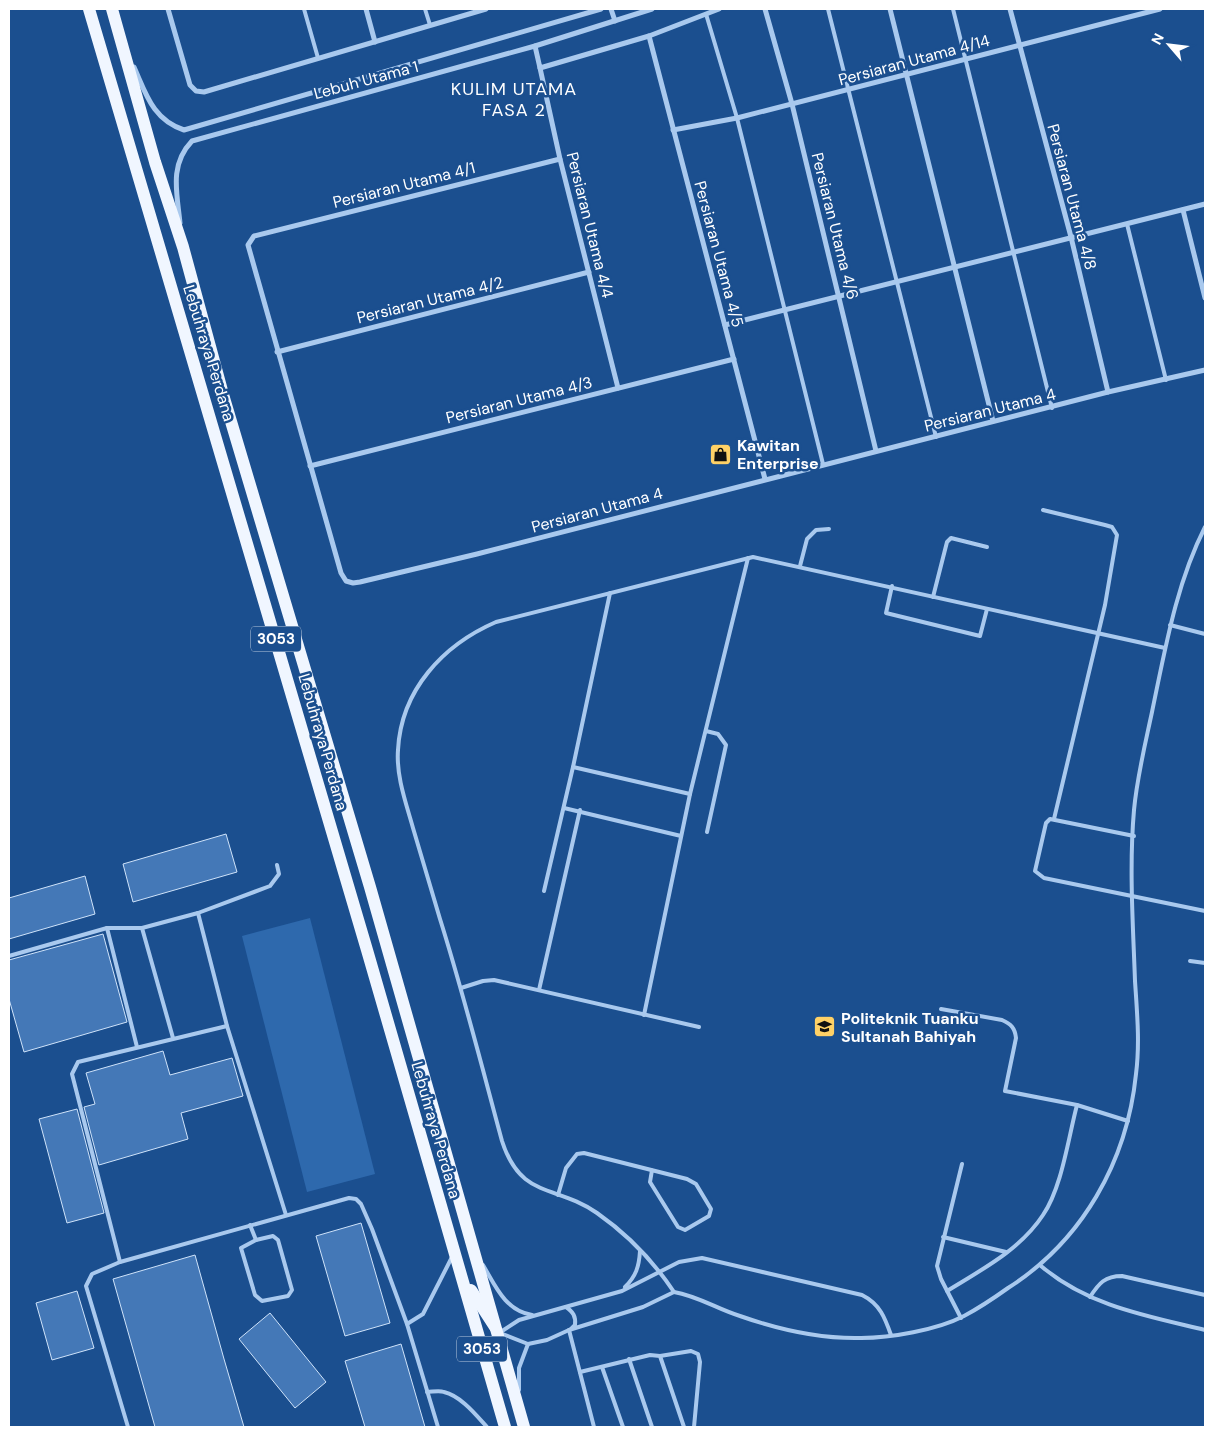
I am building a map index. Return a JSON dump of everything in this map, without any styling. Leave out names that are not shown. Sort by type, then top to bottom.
[{"type":"main road","name":"Lebuhraya Perdana","points":[[89,9],[225,466],[460,1270],[504,1427]]},
{"type":"main road","name":"Lebuhraya Perdana","points":[[112,9],[155,162],[183,247],[224,398],[370,887],[432,1109],[499,1333],[524,1427]]},
{"type":"main road","points":[[460,1270],[484,1313],[499,1333],[501,1372],[516,1427]]},
{"type":"street","points":[[168,9],[190,85],[196,91],[204,92],[486,9]]},
{"type":"street","points":[[366,9],[375,42]]},
{"type":"street","name":"Lebuh Utama 1","points":[[120,35],[151,106],[165,122],[184,130],[601,9]]},
{"type":"street","points":[[611,9],[615,21]]},
{"type":"street","name":"Lebuh Utama 1","points":[[183,247],[175,175],[178,162],[192,141],[535,46],[652,9]]},
{"type":"street","points":[[540,68],[649,36],[719,9]]},
{"type":"street","name":"Persiaran Utama 4/6","points":[[765,9],[792,104],[876,451]]},
{"type":"street","points":[[890,9],[993,421]]},
{"type":"street","name":"Persiaran Utama 4/8","points":[[1010,9],[1071,237],[1108,392]]},
{"type":"street","name":"Persiaran Utama 4/14","points":[[673,130],[737,118],[1160,9]]},
{"type":"street","name":"Persiaran Utama 4/5","points":[[649,36],[765,479]]},
{"type":"street","name":"Persiaran Utama 4/4","points":[[535,46],[560,159],[618,388]]},
{"type":"street","name":"Persiaran Utama 4/1","points":[[254,236],[560,159]]},
{"type":"street","points":[[725,325],[1205,204]]},
{"type":"street","points":[[1183,210],[1205,298]]},
{"type":"street","name":"Persiaran Utama 4","points":[[254,236],[248,246],[277,352],[342,574],[346,581],[352,583],[477,554],[823,464],[1052,408],[1108,392],[1205,370]]},
{"type":"street","name":"Persiaran Utama 4/2","points":[[277,352],[589,272]]},
{"type":"street","name":"Persiaran Utama 4/3","points":[[310,466],[734,358]]},
{"type":"lane","points":[[304,9],[318,58]]},
{"type":"lane","points":[[426,9],[430,26]]},
{"type":"lane","points":[[828,9],[936,436]]},
{"type":"lane","points":[[953,9],[1052,408]]},
{"type":"lane","points":[[706,14],[737,118],[823,464]]},
{"type":"lane","points":[[1126,224],[1166,380]]},
{"type":"lane","points":[[1044,510],[1112,527],[1117,535],[1097,633],[1054,819]]},
{"type":"lane","points":[[499,1333],[528,1344],[547,1340],[569,1330],[643,1306],[674,1292],[692,1295],[740,1316],[777,1326],[824,1335],[860,1338],[891,1335],[924,1329],[961,1318],[1041,1266],[1060,1248],[1085,1217],[1119,1151],[1128,1121],[1137,1073],[1138,1030],[1131,896],[1136,791],[1170,625],[1190,559],[1205,527]]},
{"type":"lane","points":[[800,566],[807,540],[816,530],[830,529]]},
{"type":"lane","points":[[933,597],[947,542],[951,538],[987,547]]},
{"type":"lane","points":[[674,1292],[660,1271],[615,1226],[596,1212],[542,1190],[522,1178],[507,1156],[461,988],[406,805],[398,770],[401,728],[408,704],[432,667],[463,640],[496,622],[753,557],[892,586],[933,597],[1165,648]]},
{"type":"lane","points":[[644,1015],[690,794],[748,558]]},
{"type":"lane","points":[[892,586],[886,613],[980,636],[987,609]]},
{"type":"lane","points":[[544,891],[564,808],[610,593]]},
{"type":"lane","points":[[1170,625],[1205,634]]},
{"type":"lane","points":[[706,731],[718,734],[726,746],[707,832]]},
{"type":"lane","points":[[573,767],[690,794]]},
{"type":"lane","points":[[564,808],[580,810],[681,836]]},
{"type":"lane","points":[[539,990],[580,810]]},
{"type":"lane","points":[[1134,836],[1050,819],[1046,823],[1035,871],[1044,878],[1205,911]]},
{"type":"lane","points":[[9,956],[107,928],[142,928],[198,913],[270,886],[279,874],[278,865]]},
{"type":"lane","points":[[198,913],[226,1026],[286,1215]]},
{"type":"lane","points":[[107,928],[137,1047]]},
{"type":"lane","points":[[142,928],[173,1038]]},
{"type":"lane","points":[[1190,961],[1205,963]]},
{"type":"lane","points":[[461,988],[484,980],[494,980],[699,1027]]},
{"type":"lane","points":[[941,1008],[1002,1020],[1009,1023],[1015,1030],[1016,1038],[1005,1091],[1077,1105],[1128,1121]]},
{"type":"lane","points":[[120,1262],[72,1074],[78,1062],[226,1026]]},
{"type":"lane","points":[[947,1291],[994,1263],[1028,1235],[1044,1215],[1054,1193],[1077,1105]]},
{"type":"lane","points":[[558,1195],[566,1168],[577,1154],[584,1153],[652,1170],[696,1184],[711,1209],[709,1216],[685,1230],[681,1229],[650,1182],[652,1170]]},
{"type":"lane","points":[[961,1318],[937,1266],[962,1164]]},
{"type":"lane","points":[[128,1427],[86,1286],[92,1274],[120,1262],[349,1198],[361,1204],[372,1229],[407,1324],[438,1427]]},
{"type":"lane","points":[[250,1226],[256,1240]]},
{"type":"lane","points":[[273,1236],[278,1240],[292,1290],[288,1296],[262,1301],[254,1295],[241,1248],[256,1240],[273,1236]]},
{"type":"lane","points":[[943,1237],[1006,1252]]},
{"type":"lane","points":[[475,1250],[501,1297],[511,1308],[521,1313],[534,1315]]},
{"type":"lane","points":[[622,1291],[634,1277],[639,1266],[640,1251]]},
{"type":"lane","points":[[407,1324],[423,1314],[454,1252]]},
{"type":"lane","points":[[499,1333],[519,1320],[622,1291],[679,1262],[702,1258],[862,1295],[879,1308],[885,1316],[891,1335]]},
{"type":"lane","points":[[1041,1266],[1059,1281],[1090,1297],[1124,1311],[1205,1330]]},
{"type":"lane","points":[[1090,1297],[1100,1283],[1110,1276],[1122,1276],[1205,1295]]},
{"type":"lane","points":[[566,1306],[576,1318],[575,1325],[569,1330]]},
{"type":"lane","points":[[569,1330],[594,1427]]},
{"type":"lane","points":[[519,1406],[519,1368],[528,1344]]},
{"type":"lane","points":[[580,1372],[650,1355],[660,1356],[691,1351],[698,1354],[700,1362],[694,1427]]},
{"type":"lane","points":[[660,1356],[684,1427]]},
{"type":"lane","points":[[629,1359],[652,1427]]},
{"type":"lane","points":[[602,1367],[623,1427]]},
{"type":"lane","points":[[427,1392],[444,1392],[457,1399],[471,1409],[487,1427]]},
{"type":"shaded area","points":[[310,918],[375,1174],[307,1192],[242,936]]},
{"type":"building","points":[[226,834],[237,872],[133,902],[123,864]]},
{"type":"building","points":[[85,876],[95,914],[9,939],[9,898]]},
{"type":"building","points":[[103,934],[127,1022],[24,1052],[9,999],[9,960]]},
{"type":"building","points":[[163,1051],[170,1075],[232,1058],[243,1096],[181,1113],[188,1139],[99,1165],[84,1107],[95,1104],[86,1073]]},
{"type":"building","points":[[77,1109],[104,1213],[67,1223],[39,1119]]},
{"type":"building","points":[[361,1223],[390,1323],[345,1336],[316,1236]]},
{"type":"building","points":[[195,1255],[244,1427],[155,1427],[113,1279]]},
{"type":"building","points":[[77,1291],[94,1348],[52,1360],[36,1303]]},
{"type":"building","points":[[270,1313],[326,1382],[295,1408],[239,1339]]},
{"type":"building","points":[[401,1344],[425,1427],[365,1427],[345,1361]]},
{"type":"place","name":"Kawitan Enterprise","points":[[721,454]]},
{"type":"place","name":"Politeknik Tuanku Sultanah Bahiyah","points":[[825,1027]]},
{"type":"district","name":"KULIM UTAMA FASA 2","points":[[514,99]]}]
